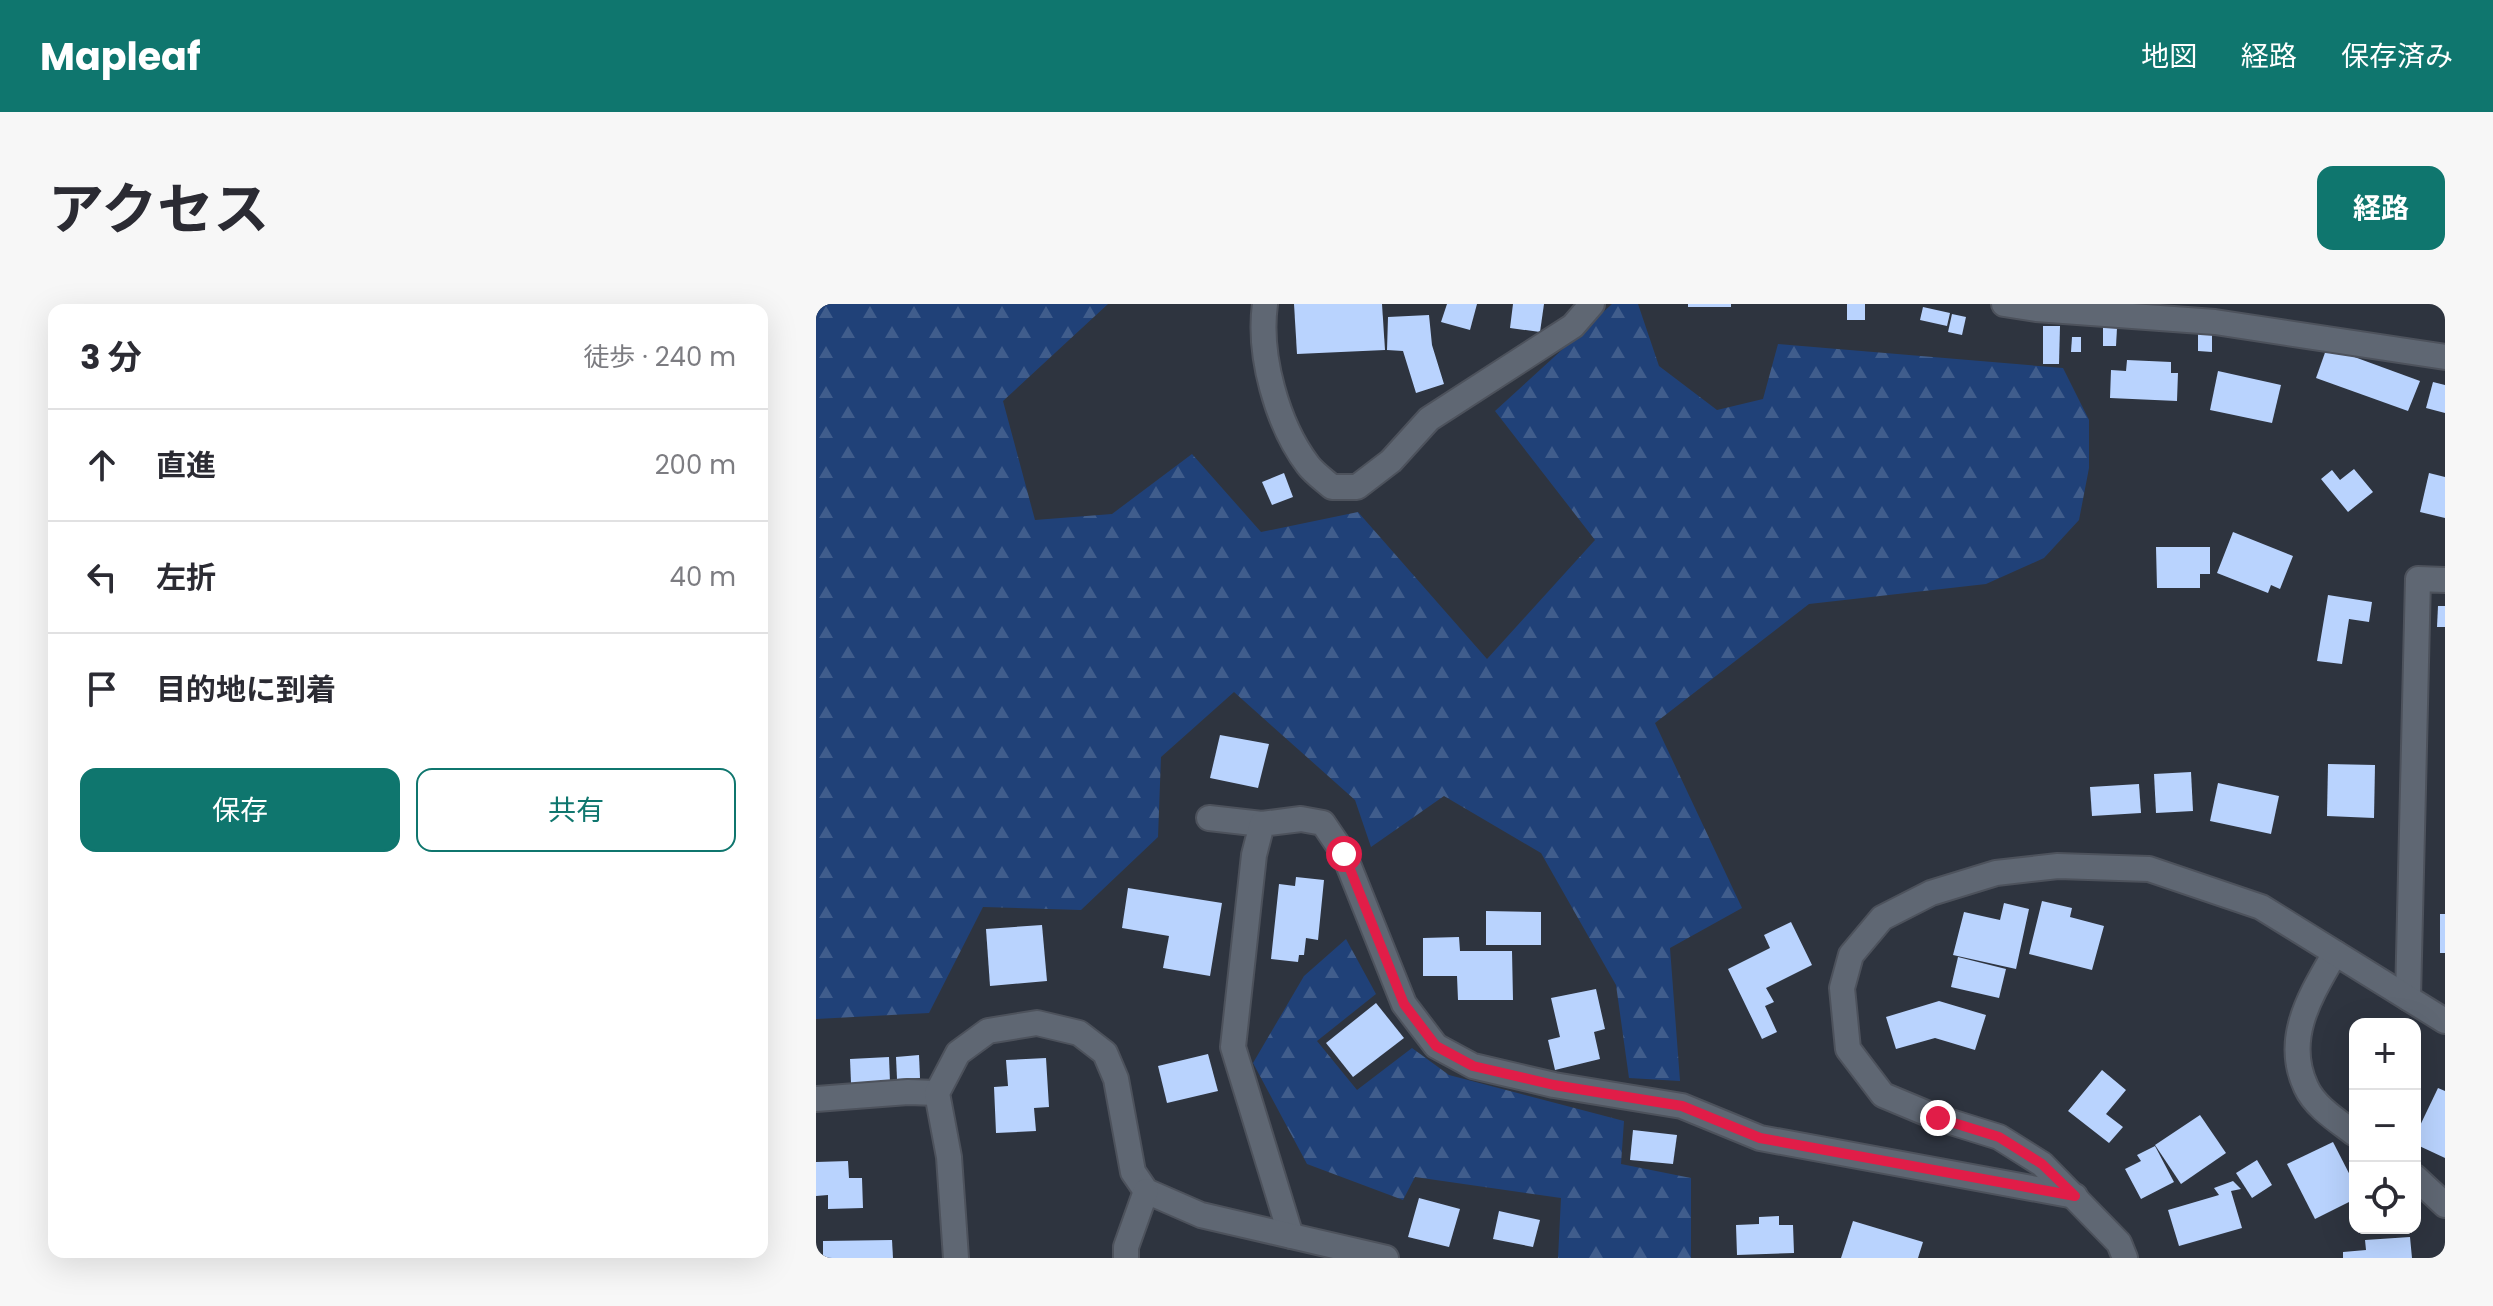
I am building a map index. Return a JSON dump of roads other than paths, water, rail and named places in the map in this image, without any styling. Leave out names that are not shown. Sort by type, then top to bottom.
[{"type":"street","points":[[1265,304],[1262,327],[1268,377],[1291,434],[1309,466],[1332,487],[1357,487],[1391,461],[1429,419],[1573,326],[1592,304]]},
{"type":"street","points":[[2004,304],[2215,322],[2445,357]]},
{"type":"street","points":[[2408,998],[2418,579],[2445,580]]},
{"type":"street","points":[[1209,818],[1262,824],[1301,819],[1323,823],[1344,854],[1404,1004],[1436,1046],[1473,1066],[1554,1085],[1682,1106],[1760,1138],[2075,1196]]},
{"type":"street","points":[[1262,824],[1254,855],[1233,1047],[1291,1236]]},
{"type":"street","points":[[2125,1258],[2119,1243],[2042,1164],[1999,1137],[1938,1118],[1883,1095],[1848,1049],[1842,988],[1851,955],[1882,918],[1931,893],[1996,873],[2058,866],[2149,869],[2261,907],[2445,1021]]},
{"type":"street","points":[[2335,953],[2313,991],[2299,1025],[2297,1055],[2306,1089],[2324,1110],[2349,1129]]},
{"type":"street","points":[[956,1258],[949,1157],[937,1093],[958,1053],[988,1031],[1037,1023],[1079,1033],[1105,1053],[1116,1079],[1133,1172],[1146,1191],[1201,1215],[1386,1258]]},
{"type":"street","points":[[816,1099],[908,1092],[937,1093]]},
{"type":"street","points":[[2421,1183],[2445,1205]]},
{"type":"street","points":[[1126,1258],[1126,1247],[1146,1191]]}]
